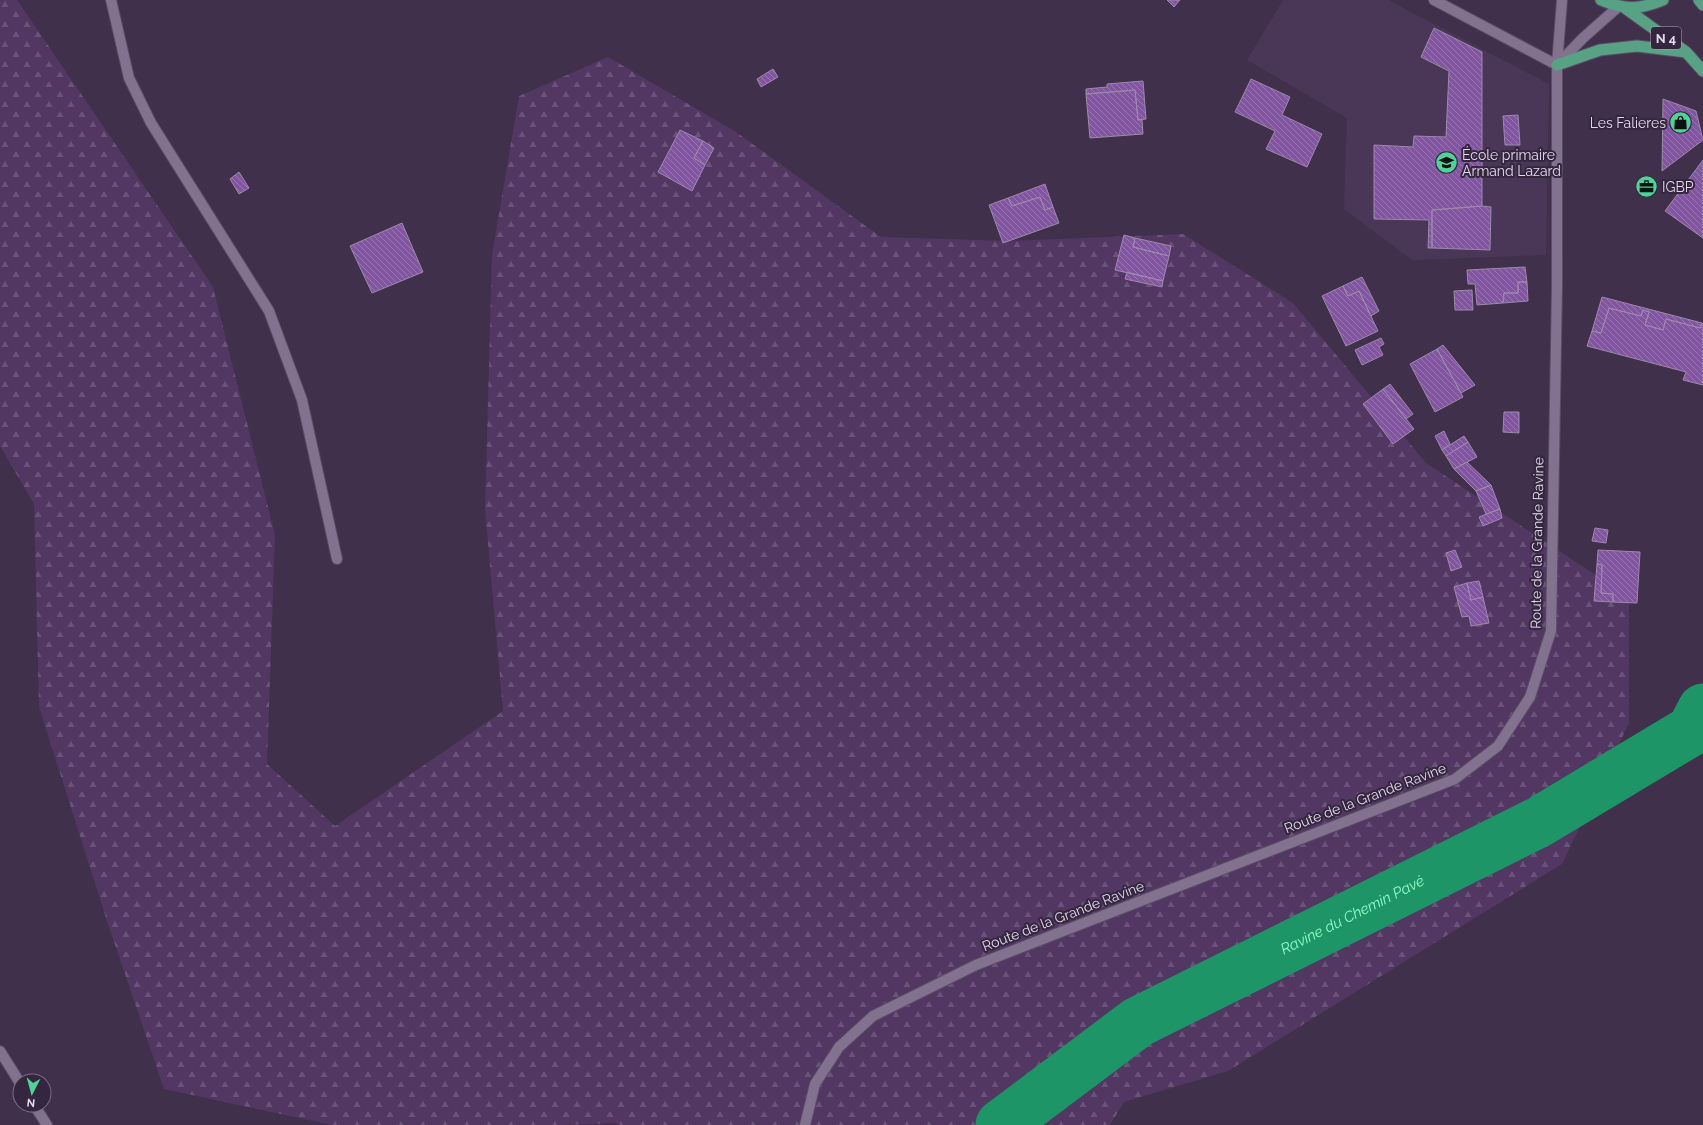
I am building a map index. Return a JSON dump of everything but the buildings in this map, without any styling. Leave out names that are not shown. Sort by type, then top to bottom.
[{"type":"highway","points":[[1601,0],[1622,8],[1648,7],[1663,0]]},
{"type":"highway","points":[[1700,0],[1703,5]]},
{"type":"highway","name":"N 4","points":[[1622,8],[1686,52],[1703,71]]},
{"type":"highway","points":[[1557,65],[1600,50],[1637,46],[1686,52]]},
{"type":"main road","points":[[111,0],[130,78],[151,124],[269,311],[302,400],[337,559]]},
{"type":"main road","points":[[1434,0],[1557,65],[1583,38],[1622,8]]},
{"type":"main road","name":"Route de la Grande Ravine","points":[[805,1125],[815,1084],[839,1047],[872,1016],[976,965],[1455,779],[1498,746],[1530,697],[1551,631],[1557,286],[1557,65],[1562,0]]},
{"type":"main road","points":[[0,1051],[14,1073]]},
{"type":"main road","points":[[39,1113],[47,1125]]},
{"type":"shaded area","name":"École primaire Armand Lazard","points":[[1283,0],[1388,0],[1549,84],[1546,255],[1412,260],[1344,209],[1347,118],[1247,60]]},
{"type":"green space","points":[[0,0],[17,0],[213,287],[275,535],[267,764],[335,826],[503,711],[485,509],[492,255],[519,96],[608,57],[736,132],[881,237],[1007,241],[1183,234],[1293,303],[1426,463],[1629,597],[1629,723],[1562,864],[1228,1071],[1124,1102],[1110,1125],[621,1125],[615,1123],[563,1125],[332,1125],[164,1089],[107,921],[39,707],[34,504],[0,446]]},
{"type":"waterway","name":"Ravine du Chemin Pavé","points":[[1001,1125],[1138,1022],[1539,822],[1692,730],[1703,709]]},
{"type":"place","name":"Les Falieres","points":[[1681,123]]},
{"type":"place","name":"École primaire Armand Lazard","points":[[1447,163]]},
{"type":"place","name":"IGBP","points":[[1647,187]]}]
